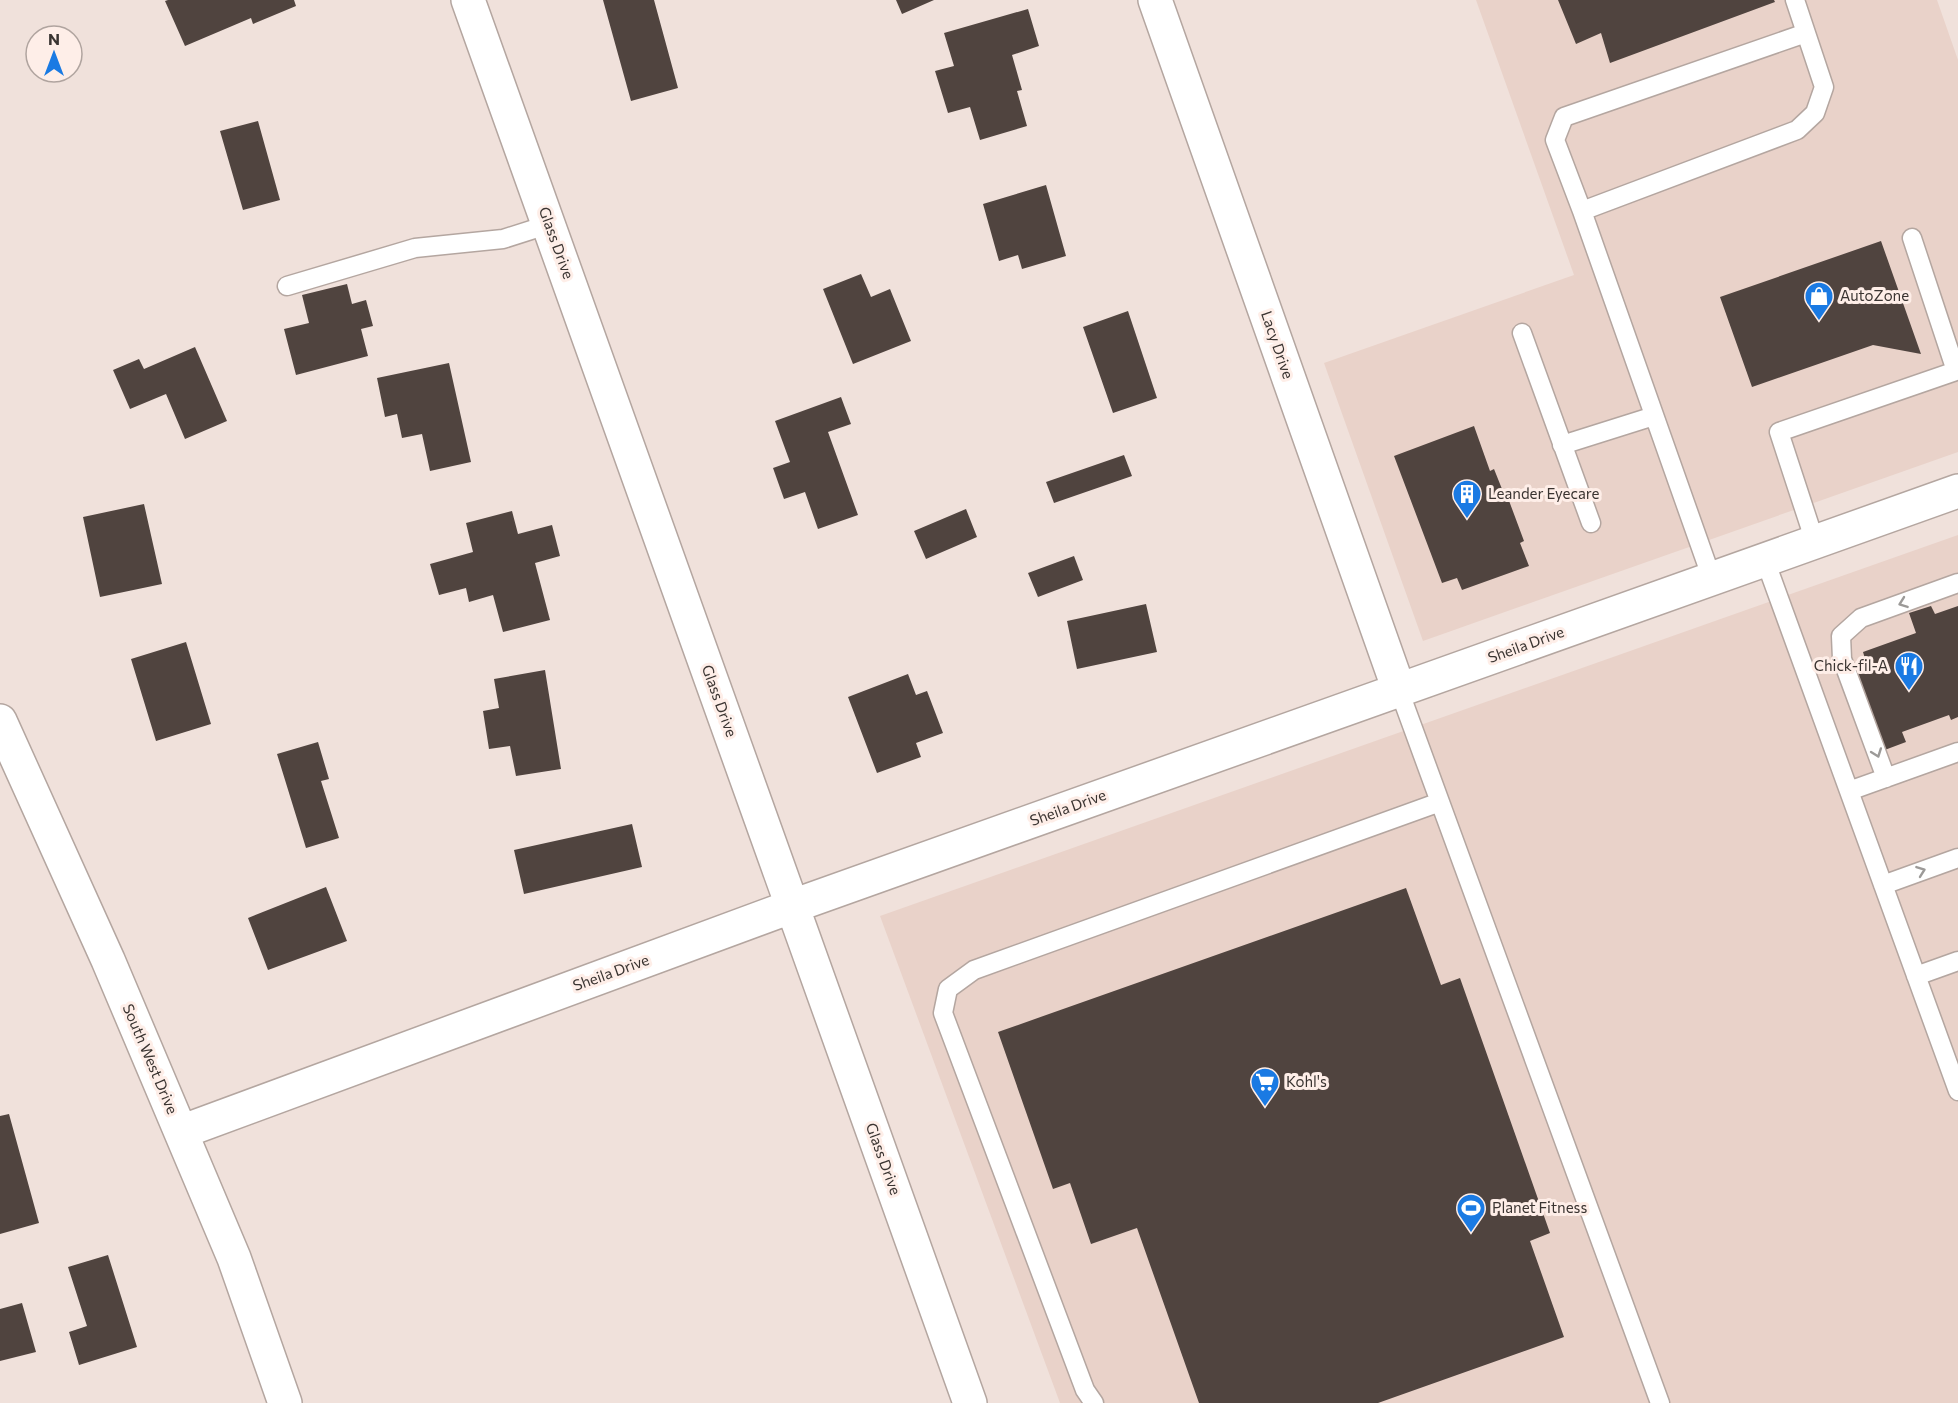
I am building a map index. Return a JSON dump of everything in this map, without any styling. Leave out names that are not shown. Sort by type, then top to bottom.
[{"type":"street","name":"Glass Drive","points":[[468,0],[970,1403]]},
{"type":"street","name":"Lacy Drive","points":[[1155,0],[1399,690]]},
{"type":"street","name":"Sheila Drive","points":[[181,1132],[793,906],[1958,491]]},
{"type":"street","name":"South West Drive","points":[[0,721],[108,960],[234,1258],[285,1403]]},
{"type":"lane","points":[[1582,211],[1797,130],[1815,113],[1824,87],[1795,0]]},
{"type":"lane","points":[[1712,579],[1555,140],[1564,117],[1806,33]]},
{"type":"lane","points":[[287,286],[415,248],[503,239],[550,224]]},
{"type":"lane","points":[[1815,542],[1779,432],[1957,374],[1912,238]]},
{"type":"lane","points":[[1522,333],[1591,523]]},
{"type":"lane","points":[[1562,445],[1654,416]]},
{"type":"lane","points":[[1765,560],[1916,976],[1953,1063],[1958,1090]]},
{"type":"lane","points":[[1886,778],[1842,659],[1841,636],[1861,618],[1958,583]]},
{"type":"lane","points":[[1399,690],[1660,1403]]},
{"type":"lane","points":[[1849,791],[1958,752]]},
{"type":"lane","points":[[1094,1403],[1085,1390],[943,1013],[948,989],[974,970],[1440,802]]},
{"type":"lane","points":[[1883,885],[1958,858]]},
{"type":"lane","points":[[1916,976],[1958,961]]},
{"type":"shaded area","points":[[1476,0],[1937,0],[1958,60],[1958,452],[1423,641],[1324,363],[1574,275]]},
{"type":"shaded area","points":[[1958,535],[1958,1403],[1060,1403],[880,916]]},
{"type":"building","points":[[294,0],[296,6],[253,24],[251,18],[185,46],[165,1]]},
{"type":"building","points":[[603,0],[654,0],[678,88],[631,101]]},
{"type":"building","points":[[896,0],[934,0],[902,14]]},
{"type":"building","points":[[1558,0],[1774,0],[1775,2],[1610,63],[1601,33],[1576,44]]},
{"type":"building","points":[[1028,9],[1039,46],[1012,55],[1022,90],[1017,91],[1027,126],[980,140],[970,107],[948,113],[935,71],[954,66],[944,33]]},
{"type":"building","points":[[258,121],[280,200],[243,210],[220,131]]},
{"type":"building","points":[[1046,185],[1066,256],[1022,269],[1018,255],[999,261],[983,204]]},
{"type":"building","name":"AutoZone","points":[[1881,241],[1921,354],[1873,345],[1752,387],[1720,297]]},
{"type":"building","points":[[861,274],[871,297],[890,289],[911,341],[853,364],[823,289]]},
{"type":"building","points":[[347,284],[352,304],[366,300],[373,326],[361,329],[368,356],[296,375],[284,329],[309,323],[302,295]]},
{"type":"building","points":[[1128,311],[1157,398],[1113,413],[1083,327]]},
{"type":"building","points":[[195,347],[227,421],[185,439],[166,394],[130,409],[113,370],[139,359],[144,369]]},
{"type":"building","points":[[449,363],[471,462],[430,471],[422,434],[402,438],[397,414],[385,417],[377,378]]},
{"type":"building","points":[[841,397],[851,424],[828,432],[858,515],[818,529],[805,492],[784,499],[773,468],[790,462],[775,421]]},
{"type":"building","name":"Leander Eyecare","points":[[1474,426],[1490,471],[1494,469],[1506,499],[1508,498],[1524,541],[1520,543],[1529,566],[1462,590],[1457,578],[1442,583],[1394,456]]},
{"type":"building","points":[[1124,455],[1132,476],[1054,503],[1046,482]]},
{"type":"building","points":[[144,504],[162,584],[100,597],[83,517]]},
{"type":"building","points":[[966,509],[977,537],[926,559],[914,531]]},
{"type":"building","points":[[512,511],[518,534],[552,525],[560,556],[535,563],[550,620],[503,632],[493,595],[469,602],[466,588],[439,595],[430,564],[473,552],[466,523]]},
{"type":"building","points":[[1074,556],[1083,580],[1038,597],[1028,573]]},
{"type":"building","points":[[1146,604],[1157,652],[1077,669],[1067,621]]},
{"type":"building","name":"Chick-fil-A","points":[[1931,606],[1935,614],[1958,606],[1958,717],[1951,720],[1949,715],[1902,732],[1906,742],[1882,751],[1852,667],[1866,662],[1863,652],[1916,633],[1909,613]]},
{"type":"building","points":[[186,642],[211,724],[156,741],[131,659]]},
{"type":"building","points":[[545,670],[561,769],[516,776],[510,746],[489,749],[483,711],[499,708],[494,679]]},
{"type":"building","points":[[908,674],[916,695],[927,691],[943,733],[916,743],[921,757],[877,773],[848,697]]},
{"type":"building","points":[[318,742],[329,779],[321,781],[339,838],[306,848],[277,754]]},
{"type":"building","points":[[632,824],[642,867],[524,894],[514,850]]},
{"type":"building","points":[[326,887],[347,941],[268,970],[248,918]]},
{"type":"building","name":"Kohl's","points":[[1406,888],[1441,985],[1460,978],[1550,1233],[1530,1241],[1564,1337],[1378,1403],[1199,1403],[1137,1228],[1091,1244],[1070,1183],[1053,1189],[998,1032]]},
{"type":"building","points":[[9,1114],[39,1223],[0,1234],[0,1116]]},
{"type":"building","points":[[108,1255],[137,1347],[79,1365],[69,1332],[87,1326],[68,1267]]},
{"type":"building","points":[[22,1303],[36,1352],[0,1361],[0,1309]]},
{"type":"place","name":"AutoZone","points":[[1819,322]]},
{"type":"place","name":"Leander Eyecare","points":[[1467,520]]},
{"type":"place","name":"Chick-fil-A","points":[[1909,692]]},
{"type":"place","name":"Kohl's","points":[[1265,1108]]},
{"type":"place","name":"Planet Fitness","points":[[1471,1234]]}]
